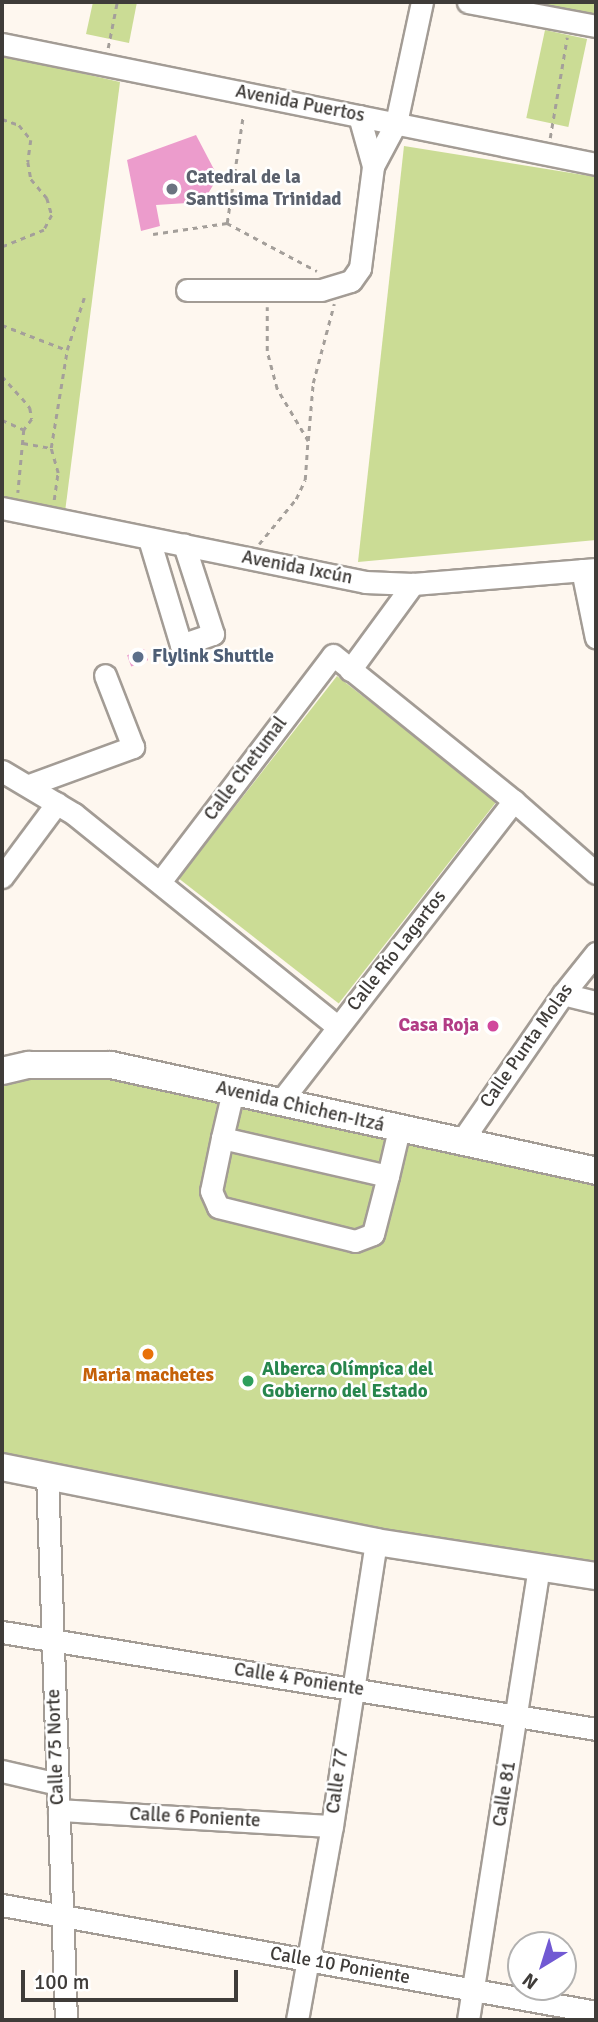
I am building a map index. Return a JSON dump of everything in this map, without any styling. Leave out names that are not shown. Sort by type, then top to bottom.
[{"type":"main road","name":"Avenida Chichen-Itzá","points":[[2,1071],[29,1065],[111,1066],[233,1090],[596,1171]]},
{"type":"main road","points":[[2,1467],[376,1542],[596,1576]]},
{"type":"street","points":[[187,290],[321,290],[351,281],[360,268],[373,166],[396,123],[422,2]]},
{"type":"street","points":[[468,2],[596,26]]},
{"type":"street","name":"Avenida Puertos","points":[[2,45],[596,164]]},
{"type":"street","points":[[359,116],[373,166]]},
{"type":"street","name":"Avenida Ixcún","points":[[2,508],[365,582],[413,584],[589,570]]},
{"type":"street","points":[[149,539],[181,645],[213,634],[184,545]]},
{"type":"street","points":[[589,570],[596,638]]},
{"type":"street","points":[[413,584],[350,670],[514,802],[596,873]]},
{"type":"street","name":"Calle Chetumal","points":[[160,883],[333,655],[350,670]]},
{"type":"street","points":[[29,785],[134,747],[105,675]]},
{"type":"street","points":[[2,771],[57,803],[337,1027]]},
{"type":"street","name":"Calle Río Lagartos","points":[[281,1101],[514,802]]},
{"type":"street","points":[[2,877],[57,803]]},
{"type":"street","name":"Calle Punta Molas","points":[[461,1142],[563,994],[596,953]]},
{"type":"street","points":[[563,994],[596,1002]]},
{"type":"street","points":[[233,1090],[211,1191],[218,1207],[355,1241],[373,1234],[399,1129]]},
{"type":"street","points":[[222,1138],[388,1176]]},
{"type":"street","name":"Calle 75 Norte","points":[[47,1474],[66,2020]]},
{"type":"street","name":"Calle 77","points":[[297,2020],[332,1826],[376,1542]]},
{"type":"street","name":"Calle 81","points":[[468,2020],[539,1567]]},
{"type":"street","name":"Calle 4 Poniente","points":[[2,1632],[596,1729]]},
{"type":"street","points":[[2,1771],[58,1784]]},
{"type":"street","name":"Calle 6 Poniente","points":[[59,1810],[332,1826]]},
{"type":"street","name":"Calle 10 Poniente","points":[[2,1905],[596,2012]]},
{"type":"path","points":[[104,65],[117,2]]},
{"type":"path","points":[[548,154],[570,21]]},
{"type":"path","points":[[227,223],[243,117]]},
{"type":"path","points":[[2,119],[19,125],[31,140],[28,162],[31,179],[47,198],[52,215],[44,230],[2,247]]},
{"type":"path","points":[[153,234],[227,223],[301,260],[339,286],[313,383],[304,480],[296,499],[263,536],[251,559]]},
{"type":"path","points":[[267,289],[268,351],[277,389],[308,441]]},
{"type":"path","points":[[51,519],[58,473],[51,448],[67,350],[84,298]]},
{"type":"path","points":[[2,325],[67,350]]},
{"type":"path","points":[[2,376],[30,408],[32,419],[24,430],[19,493]]},
{"type":"path","points":[[2,420],[24,430]]},
{"type":"path","points":[[22,443],[51,448]]},
{"type":"green space","points":[[93,2],[137,2],[129,43],[86,34]]},
{"type":"green space","points":[[507,2],[596,2],[596,19]]},
{"type":"green space","points":[[545,30],[587,39],[568,127],[526,118]]},
{"type":"green space","points":[[2,55],[120,82],[65,512],[2,499]]},
{"type":"green space","points":[[404,146],[596,177],[596,540],[358,562]]},
{"type":"green space","points":[[337,676],[497,801],[339,1003],[179,879]]},
{"type":"green space","points":[[109,1074],[596,1185],[596,1566],[376,1532],[2,1455],[2,1083],[24,1078]]},
{"type":"building","name":"Catedral de la Santisima Trinidad","points":[[196,135],[218,177],[203,202],[156,205],[160,226],[141,231],[127,160]]},
{"type":"building","name":"Flylink Shuttle","points":[[144,649],[148,660],[131,666],[127,655]]},
{"type":"place","name":"Catedral de la Santisima Trinidad","points":[[172,189]]},
{"type":"place","name":"Flylink Shuttle","points":[[138,657]]},
{"type":"place","name":"Casa Roja","points":[[493,1026]]},
{"type":"place","name":"Maria machetes","points":[[148,1354]]},
{"type":"place","name":"Alberca Olímpica del Gobierno del Estado","points":[[248,1381]]}]
